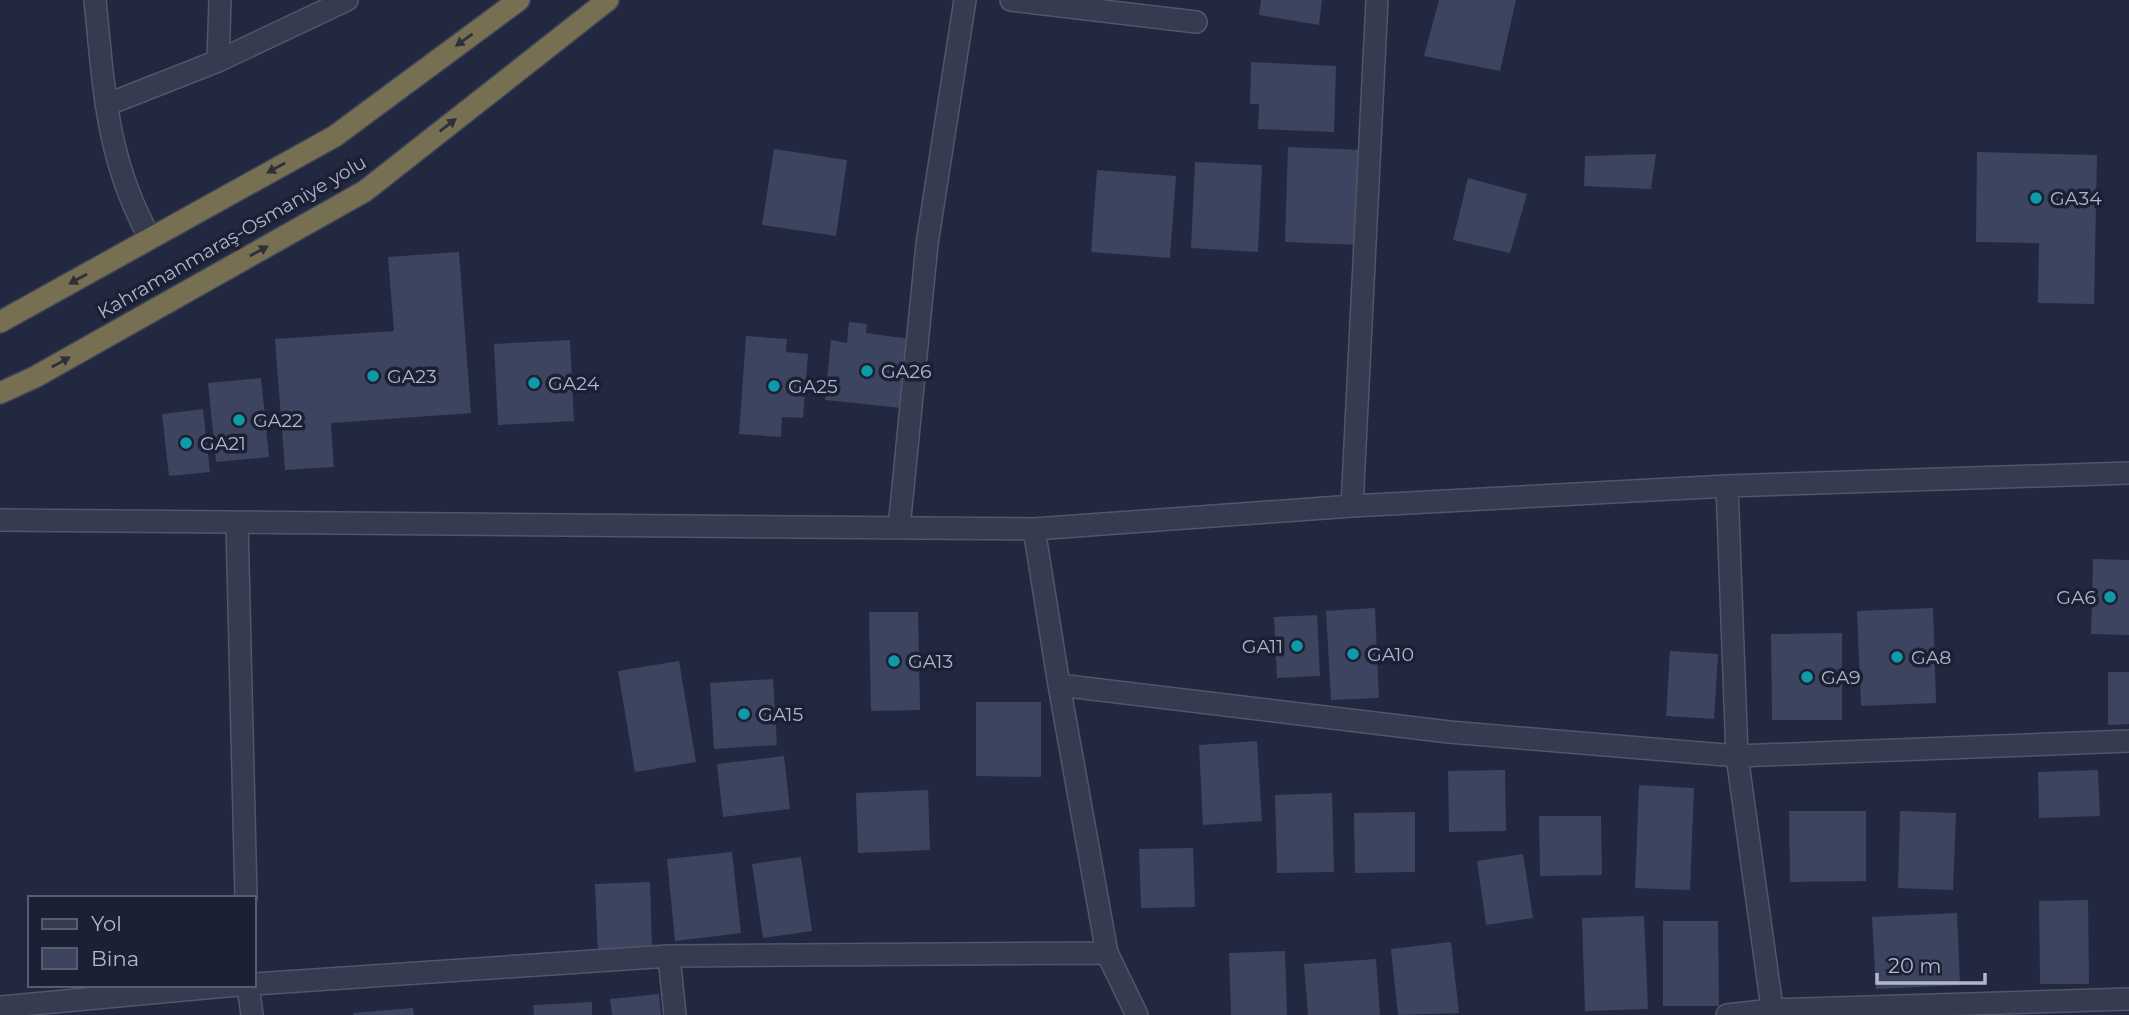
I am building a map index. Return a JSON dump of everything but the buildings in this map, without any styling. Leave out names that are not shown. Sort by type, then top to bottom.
[{"type":"highway","name":"Kahramanmaraş-Osmaniye yolu","points":[[0,322],[335,136],[519,0]]},
{"type":"highway","name":"Kahramanmaraş-Osmaniye yolu","points":[[0,393],[47,370],[365,191],[608,0]]},
{"type":"street","points":[[95,0],[111,145],[123,183],[150,238]]},
{"type":"street","points":[[218,61],[220,0]]},
{"type":"street","points":[[106,105],[218,61],[347,0]]},
{"type":"street","points":[[899,528],[927,244],[965,0]]},
{"type":"street","points":[[1011,0],[1196,22]]},
{"type":"street","points":[[1352,506],[1377,0]]},
{"type":"street","points":[[0,520],[1034,529],[1352,506],[1727,485],[2129,473]]},
{"type":"street","points":[[1727,485],[1737,756],[1773,1013]]},
{"type":"street","points":[[237,523],[246,896]]},
{"type":"street","points":[[1034,529],[1107,953],[1137,1015]]},
{"type":"street","points":[[1059,685],[1449,732],[1737,756],[2129,741]]},
{"type":"street","points":[[256,984],[669,956],[1107,953]]},
{"type":"street","points":[[669,956],[675,1015]]},
{"type":"street","points":[[0,1007],[215,987]]},
{"type":"street","points":[[248,987],[252,1015]]},
{"type":"street","points":[[1727,1015],[2129,999]]},
{"type":"place","name":"GA34","points":[[2036,198]]},
{"type":"place","name":"GA26","points":[[867,371]]},
{"type":"place","name":"GA23","points":[[373,376]]},
{"type":"place","name":"GA24","points":[[534,383]]},
{"type":"place","name":"GA25","points":[[774,386]]},
{"type":"place","name":"GA22","points":[[239,420]]},
{"type":"place","name":"GA21","points":[[186,443]]},
{"type":"place","name":"GA6","points":[[2110,597]]},
{"type":"place","name":"GA11","points":[[1297,646]]},
{"type":"place","name":"GA10","points":[[1353,654]]},
{"type":"place","name":"GA8","points":[[1897,657]]},
{"type":"place","name":"GA13","points":[[894,661]]},
{"type":"place","name":"GA9","points":[[1807,677]]},
{"type":"place","name":"GA15","points":[[744,714]]}]
